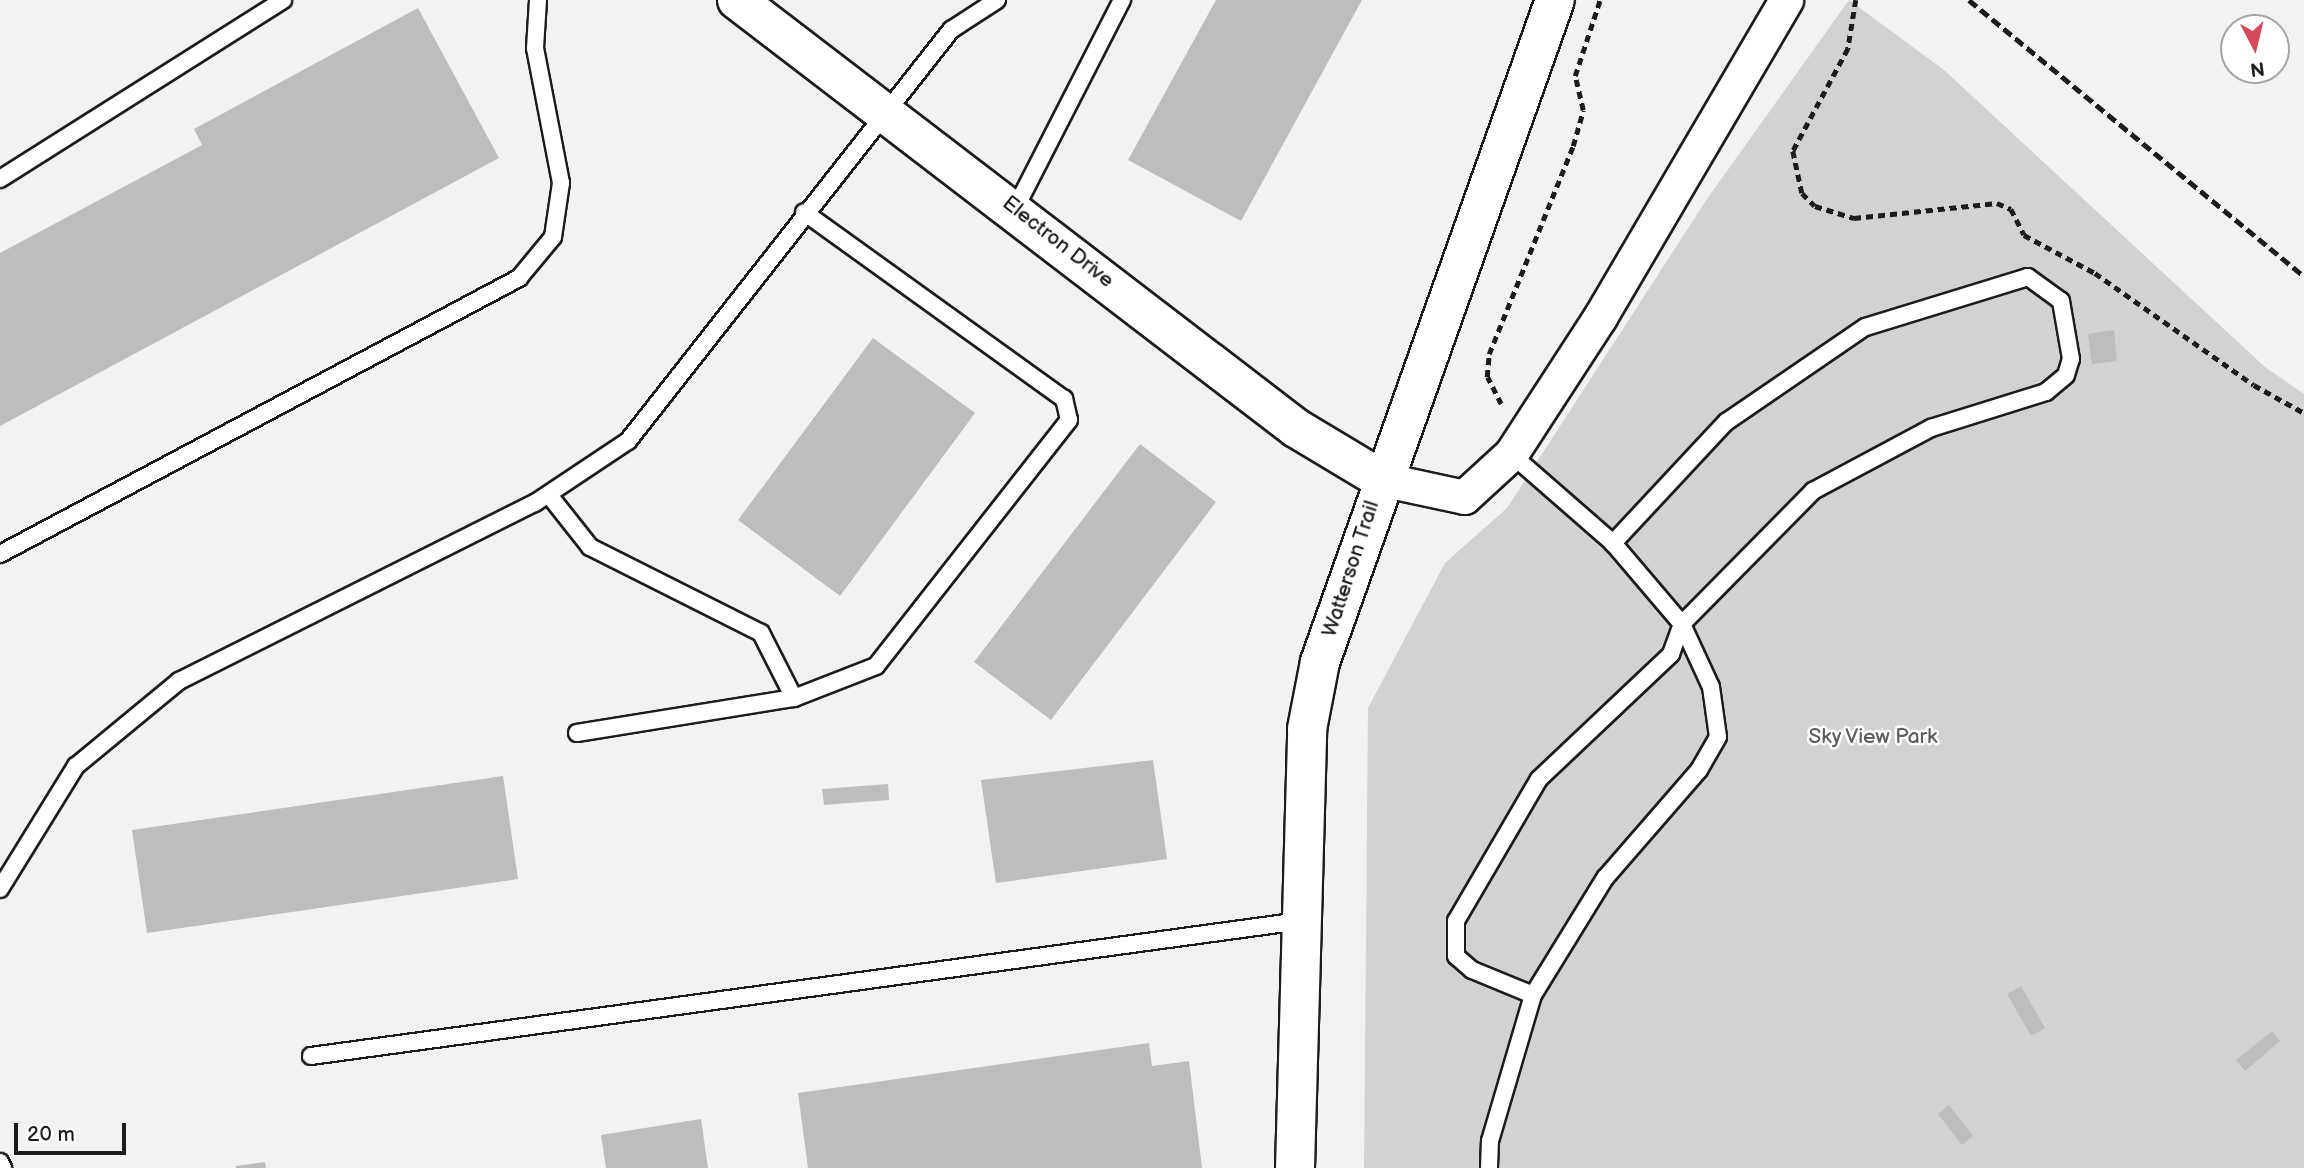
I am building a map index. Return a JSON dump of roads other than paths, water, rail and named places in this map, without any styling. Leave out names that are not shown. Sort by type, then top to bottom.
[{"type":"main road","name":"Electron Drive","points":[[737,0],[885,109],[1296,428],[1381,479]]},
{"type":"main road","name":"Watterson Trail","points":[[1295,1168],[1307,729],[1320,662],[1381,479],[1555,0]]},
{"type":"street","points":[[1381,479],[1464,497],[1520,441],[1786,0]]},
{"type":"lane","points":[[0,179],[283,0]]},
{"type":"lane","points":[[0,554],[519,278],[553,237],[561,183],[535,48],[538,0]]},
{"type":"lane","points":[[0,889],[76,766],[179,681],[549,495],[628,441],[804,212],[951,30],[997,0]]},
{"type":"lane","points":[[1015,209],[1122,0]]},
{"type":"lane","points":[[577,733],[794,698],[876,666],[1069,420],[1064,399],[804,212]]},
{"type":"lane","points":[[1533,995],[1472,970],[1456,956],[1456,921],[1539,779],[1671,654],[1682,624],[1814,491],[1931,428],[2046,392],[2066,375],[2071,359],[2061,301],[2049,287],[2028,277],[1865,327],[1726,422],[1614,543]]},
{"type":"lane","points":[[1489,1168],[1490,1141],[1533,995],[1605,878],[1699,770],[1718,737],[1711,687],[1682,624],[1614,543],[1520,441]]},
{"type":"lane","points":[[549,495],[590,547],[761,633],[794,698]]},
{"type":"lane","points":[[311,1056],[1301,921]]},
{"type":"lane","points":[[0,1162],[3,1168]]},
{"type":"railway","points":[[1969,0],[2304,276]]},
{"type":"park label","name":"Sky View Park","points":[[1873,737]]}]
